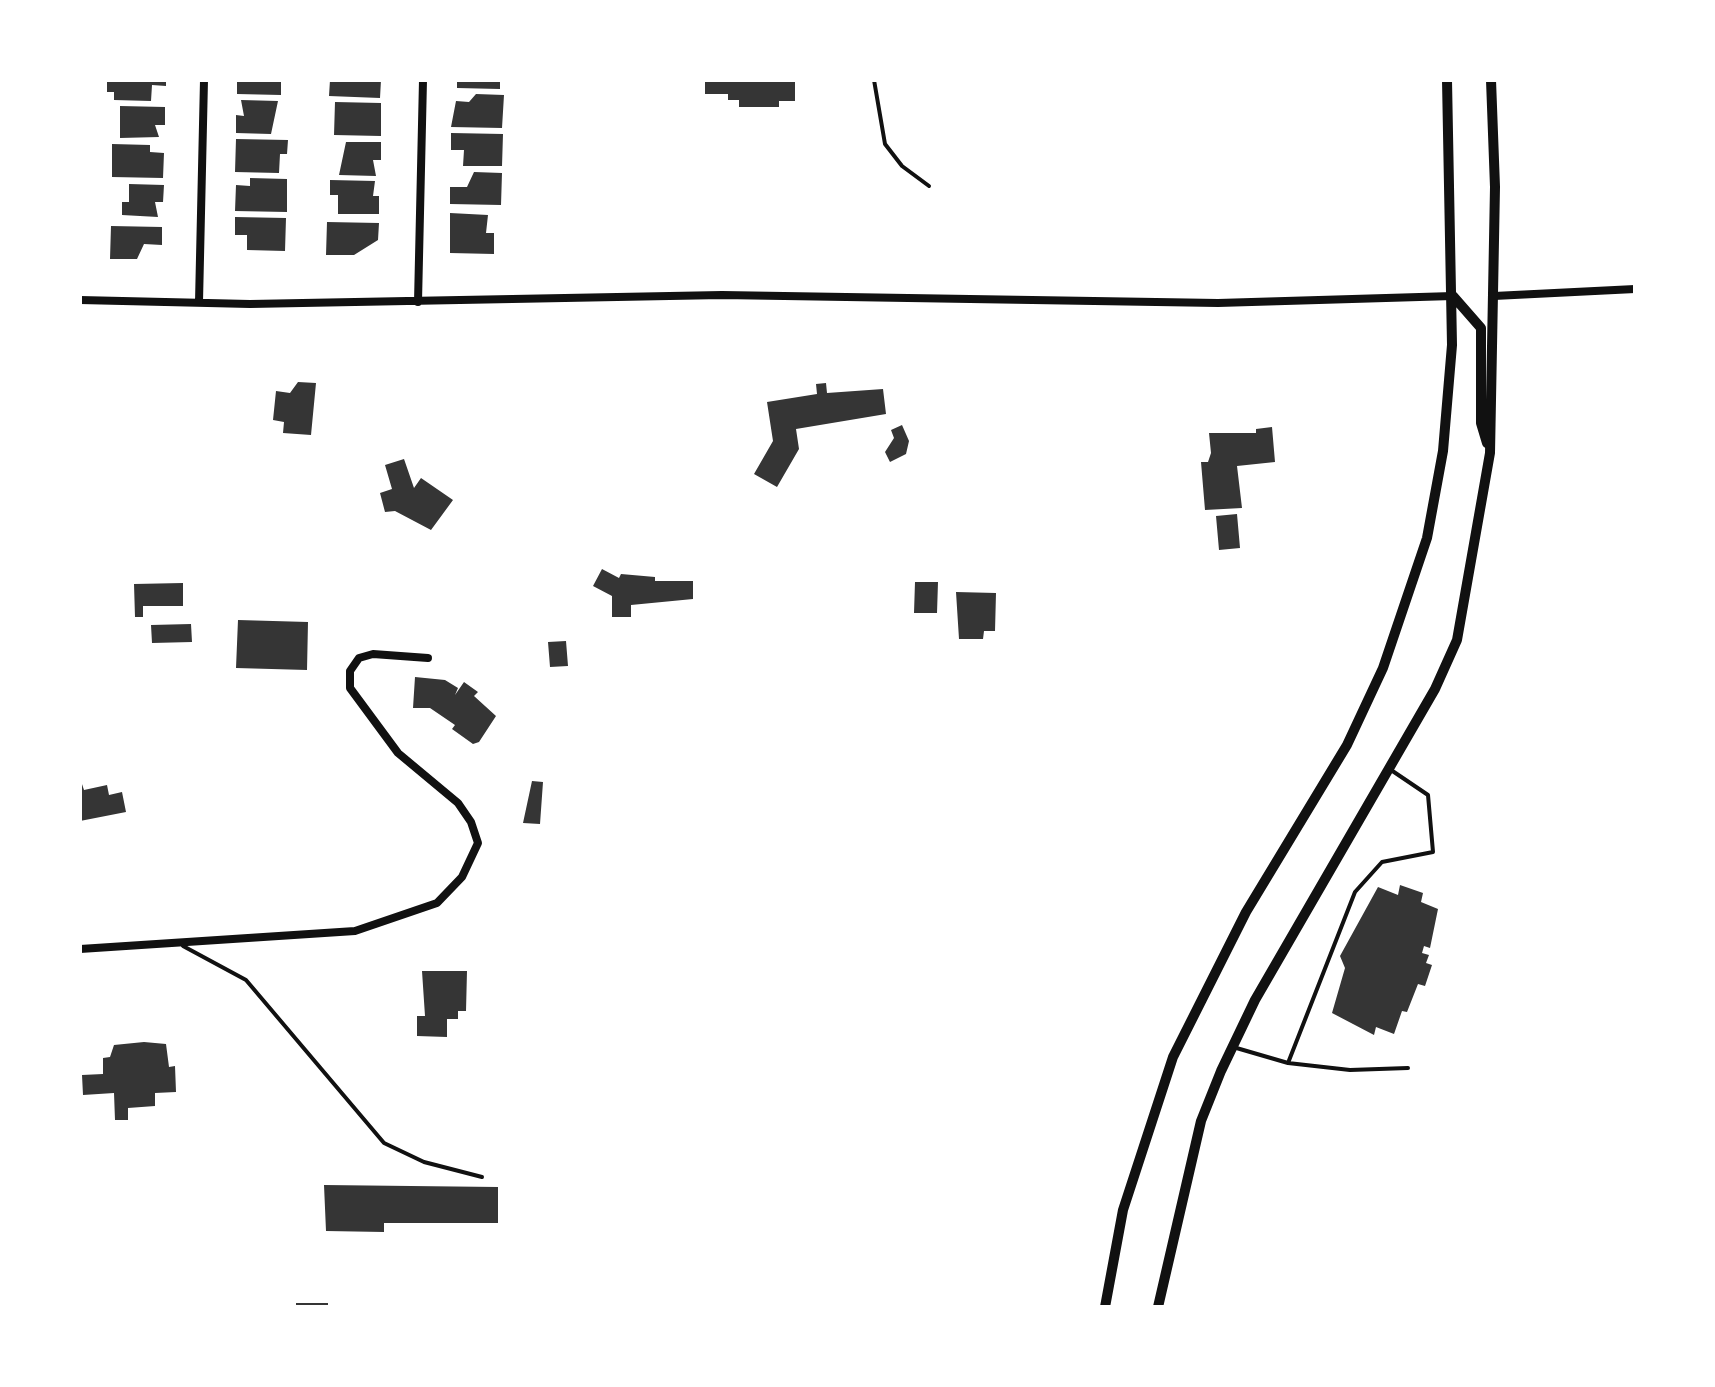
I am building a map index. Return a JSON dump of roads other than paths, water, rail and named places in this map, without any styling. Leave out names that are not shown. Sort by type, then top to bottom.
[{"type":"main road","points":[[1105,1307],[1123,1210],[1173,1057],[1246,912],[1346,745],[1396,631],[1428,538],[1443,452],[1453,296],[1447,80]]},
{"type":"main road","points":[[1158,1307],[1201,1121],[1233,1047],[1255,1000],[1389,768],[1457,640],[1490,453],[1494,296],[1490,80]]},
{"type":"main road","points":[[1453,296],[1481,328],[1481,423],[1490,453]]},
{"type":"street","points":[[199,302],[204,80]]},
{"type":"street","points":[[418,302],[423,80]]},
{"type":"street","points":[[1494,296],[1635,289]]},
{"type":"street","points":[[80,300],[418,302],[735,295],[1218,303],[1453,296]]},
{"type":"street","points":[[80,949],[183,946],[355,931],[437,903],[462,877],[478,843],[472,822],[458,803],[398,753],[350,688],[350,671],[360,658],[374,654],[428,658]]},
{"type":"lane","points":[[874,80],[884,144],[902,166],[930,186]]},
{"type":"lane","points":[[1288,1063],[1355,892],[1382,862],[1433,852],[1428,795],[1389,768]]},
{"type":"lane","points":[[183,946],[246,980],[384,1143],[424,1162],[482,1177]]},
{"type":"lane","points":[[1233,1047],[1288,1063],[1350,1070],[1408,1068]]}]
